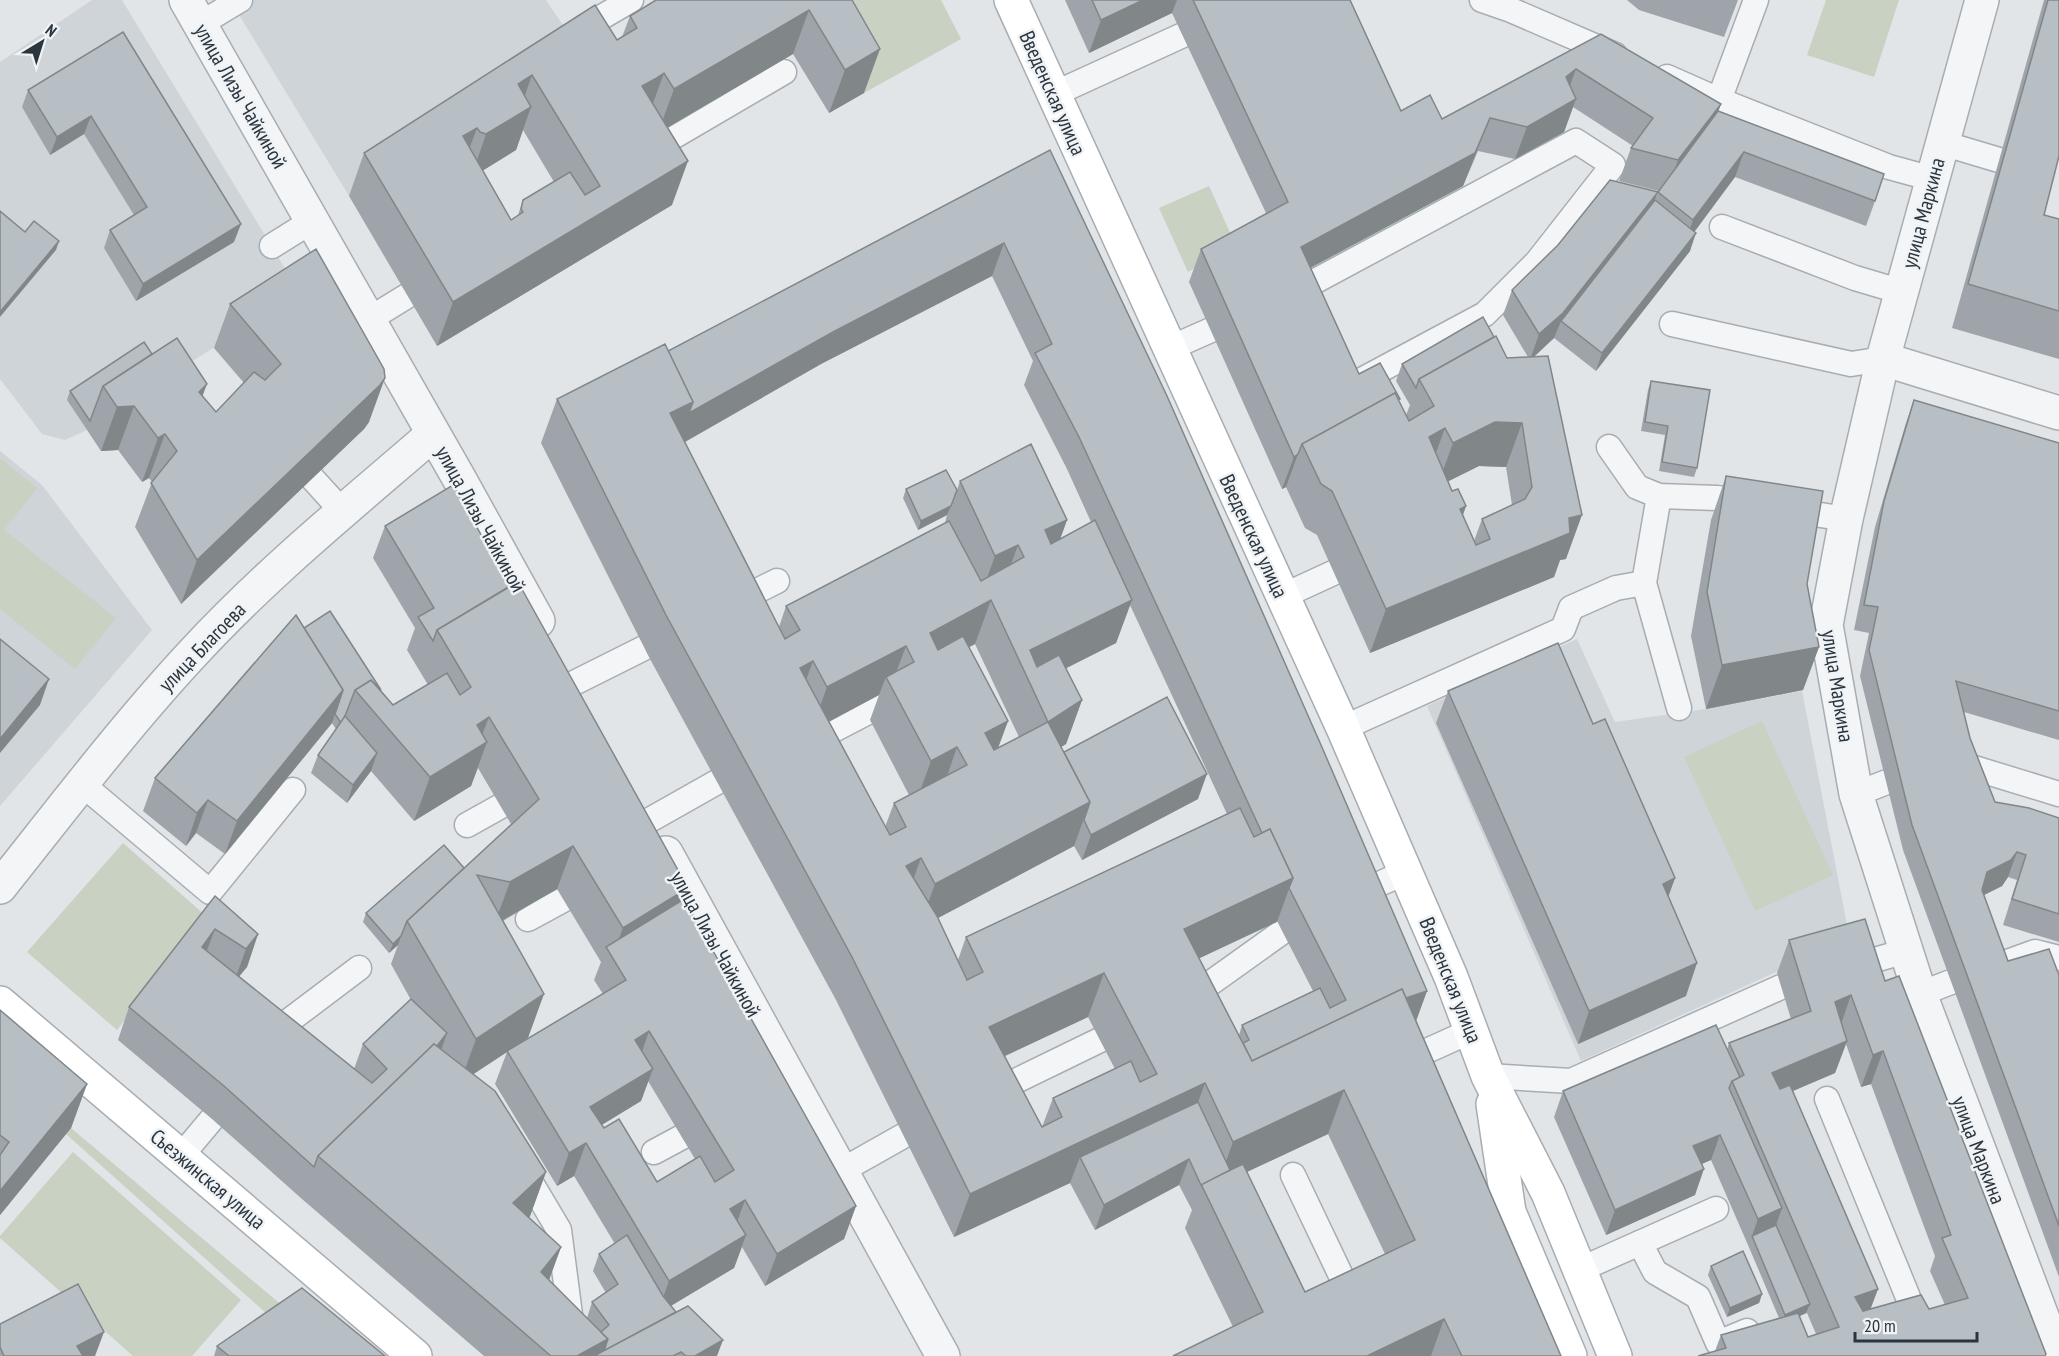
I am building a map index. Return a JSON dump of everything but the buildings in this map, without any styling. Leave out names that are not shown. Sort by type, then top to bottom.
[{"type":"street","name":"улица Маркина","points":[[1982,0],[1883,360],[1846,519],[1826,625],[1856,794],[1920,994],[2057,1356]]},
{"type":"street","name":"Введенская улица","points":[[1014,1],[1168,349],[1343,728],[1451,977],[1488,1076],[1548,1193],[1615,1356]]},
{"type":"street","name":"улица Лизы Чайкиной","points":[[193,12],[434,434],[578,694]]},
{"type":"street","points":[[1883,360],[2059,413]]},
{"type":"street","name":"улица Благоева","points":[[0,887],[82,784],[195,651],[305,543],[434,434]]},
{"type":"street","name":"улица Лизы Чайкиной","points":[[646,829],[780,1082],[841,1171],[943,1356]]},
{"type":"street","name":"Съезжинская улица","points":[[0,1003],[415,1356]]},
{"type":"street","name":"Введенская улица","points":[[1488,1076],[1509,1212],[1570,1356]]},
{"type":"lane","points":[[193,12],[240,0]]},
{"type":"lane","points":[[600,58],[583,28],[631,0]]},
{"type":"lane","points":[[1482,0],[1511,10],[1719,100],[1889,167],[1933,179]]},
{"type":"lane","points":[[1719,100],[1756,0]]},
{"type":"lane","points":[[1054,94],[1183,36]]},
{"type":"lane","points":[[639,122],[648,152],[784,72]]},
{"type":"lane","points":[[1310,292],[1576,141],[1613,165],[1536,262],[1485,314],[1358,383],[1349,363]]},
{"type":"lane","points":[[1942,143],[1999,160]]},
{"type":"lane","points":[[272,246],[312,221]]},
{"type":"lane","points":[[1722,227],[1855,278],[1902,292]]},
{"type":"lane","points":[[368,320],[407,296]]},
{"type":"lane","points":[[1672,324],[1851,364],[1883,360]]},
{"type":"lane","points":[[1168,349],[1211,330]]},
{"type":"lane","points":[[1610,447],[1637,487],[1659,496],[1717,498],[1846,519]]},
{"type":"lane","points":[[312,478],[342,511]]},
{"type":"lane","points":[[1659,496],[1644,583],[1679,708]]},
{"type":"lane","points":[[1282,596],[1333,573]]},
{"type":"lane","points":[[729,605],[777,581]]},
{"type":"lane","points":[[1343,728],[1563,629],[1571,608],[1616,588],[1644,583]]},
{"type":"lane","points":[[578,694],[644,648]]},
{"type":"lane","points":[[813,746],[887,702]]},
{"type":"lane","points":[[1961,764],[2059,794]]},
{"type":"lane","points":[[646,829],[717,782]]},
{"type":"lane","points":[[1856,794],[1887,782]]},
{"type":"lane","points":[[82,784],[210,891],[293,790]]},
{"type":"lane","points":[[467,825],[501,806]]},
{"type":"lane","points":[[1359,893],[1406,872]]},
{"type":"lane","points":[[528,919],[563,900]]},
{"type":"lane","points":[[1184,1002],[1282,932]]},
{"type":"lane","points":[[1857,965],[1906,951]]},
{"type":"lane","points":[[1991,968],[2036,952],[2059,958]]},
{"type":"lane","points":[[270,1044],[286,1023],[358,968]]},
{"type":"lane","points":[[1920,994],[1951,982]]},
{"type":"lane","points":[[1488,1076],[1571,1081],[1781,987]]},
{"type":"lane","points":[[1400,1063],[1472,1031]]},
{"type":"lane","points":[[991,1086],[1100,1040]]},
{"type":"lane","points":[[1827,1099],[1925,1339]]},
{"type":"lane","points":[[181,1156],[212,1119]]},
{"type":"lane","points":[[841,1171],[903,1136]]},
{"type":"lane","points":[[654,1152],[681,1137]]},
{"type":"lane","points":[[507,1142],[559,1230],[572,1331],[558,1349]]},
{"type":"lane","points":[[1293,1175],[1355,1305]]},
{"type":"lane","points":[[1579,1270],[1716,1209]]},
{"type":"lane","points":[[1641,1244],[1655,1272],[1698,1298],[1718,1343],[1764,1324]]},
{"type":"shaded area","points":[[92,0],[122,0],[300,293],[161,381],[67,400],[87,430],[65,440],[42,434],[0,379],[0,317],[56,250],[21,241],[0,223],[0,62]]},
{"type":"shaded area","points":[[230,0],[546,0],[579,49],[349,196]]},
{"type":"shaded area","points":[[811,0],[941,0],[961,39],[864,93]]},
{"type":"shaded area","points":[[1826,0],[1899,0],[1874,77],[1807,55]]},
{"type":"shaded area","points":[[1209,186],[1236,246],[1188,272],[1159,208]]},
{"type":"shaded area","points":[[0,451],[42,485],[152,630],[0,806]]},
{"type":"shaded area","points":[[0,458],[37,488],[4,530],[116,618],[75,669],[0,609]]},
{"type":"shaded area","points":[[1577,639],[1615,722],[1706,709],[1802,691],[1852,951],[1776,972],[1581,1061],[1427,706]]},
{"type":"shaded area","points":[[1762,721],[1833,875],[1755,911],[1684,757]]},
{"type":"shaded area","points":[[123,843],[206,916],[117,1030],[27,952]]},
{"type":"shaded area","points":[[71,1128],[297,1318],[286,1331],[66,1134]]},
{"type":"shaded area","points":[[73,1152],[241,1300],[192,1356],[133,1356],[0,1238]]}]
